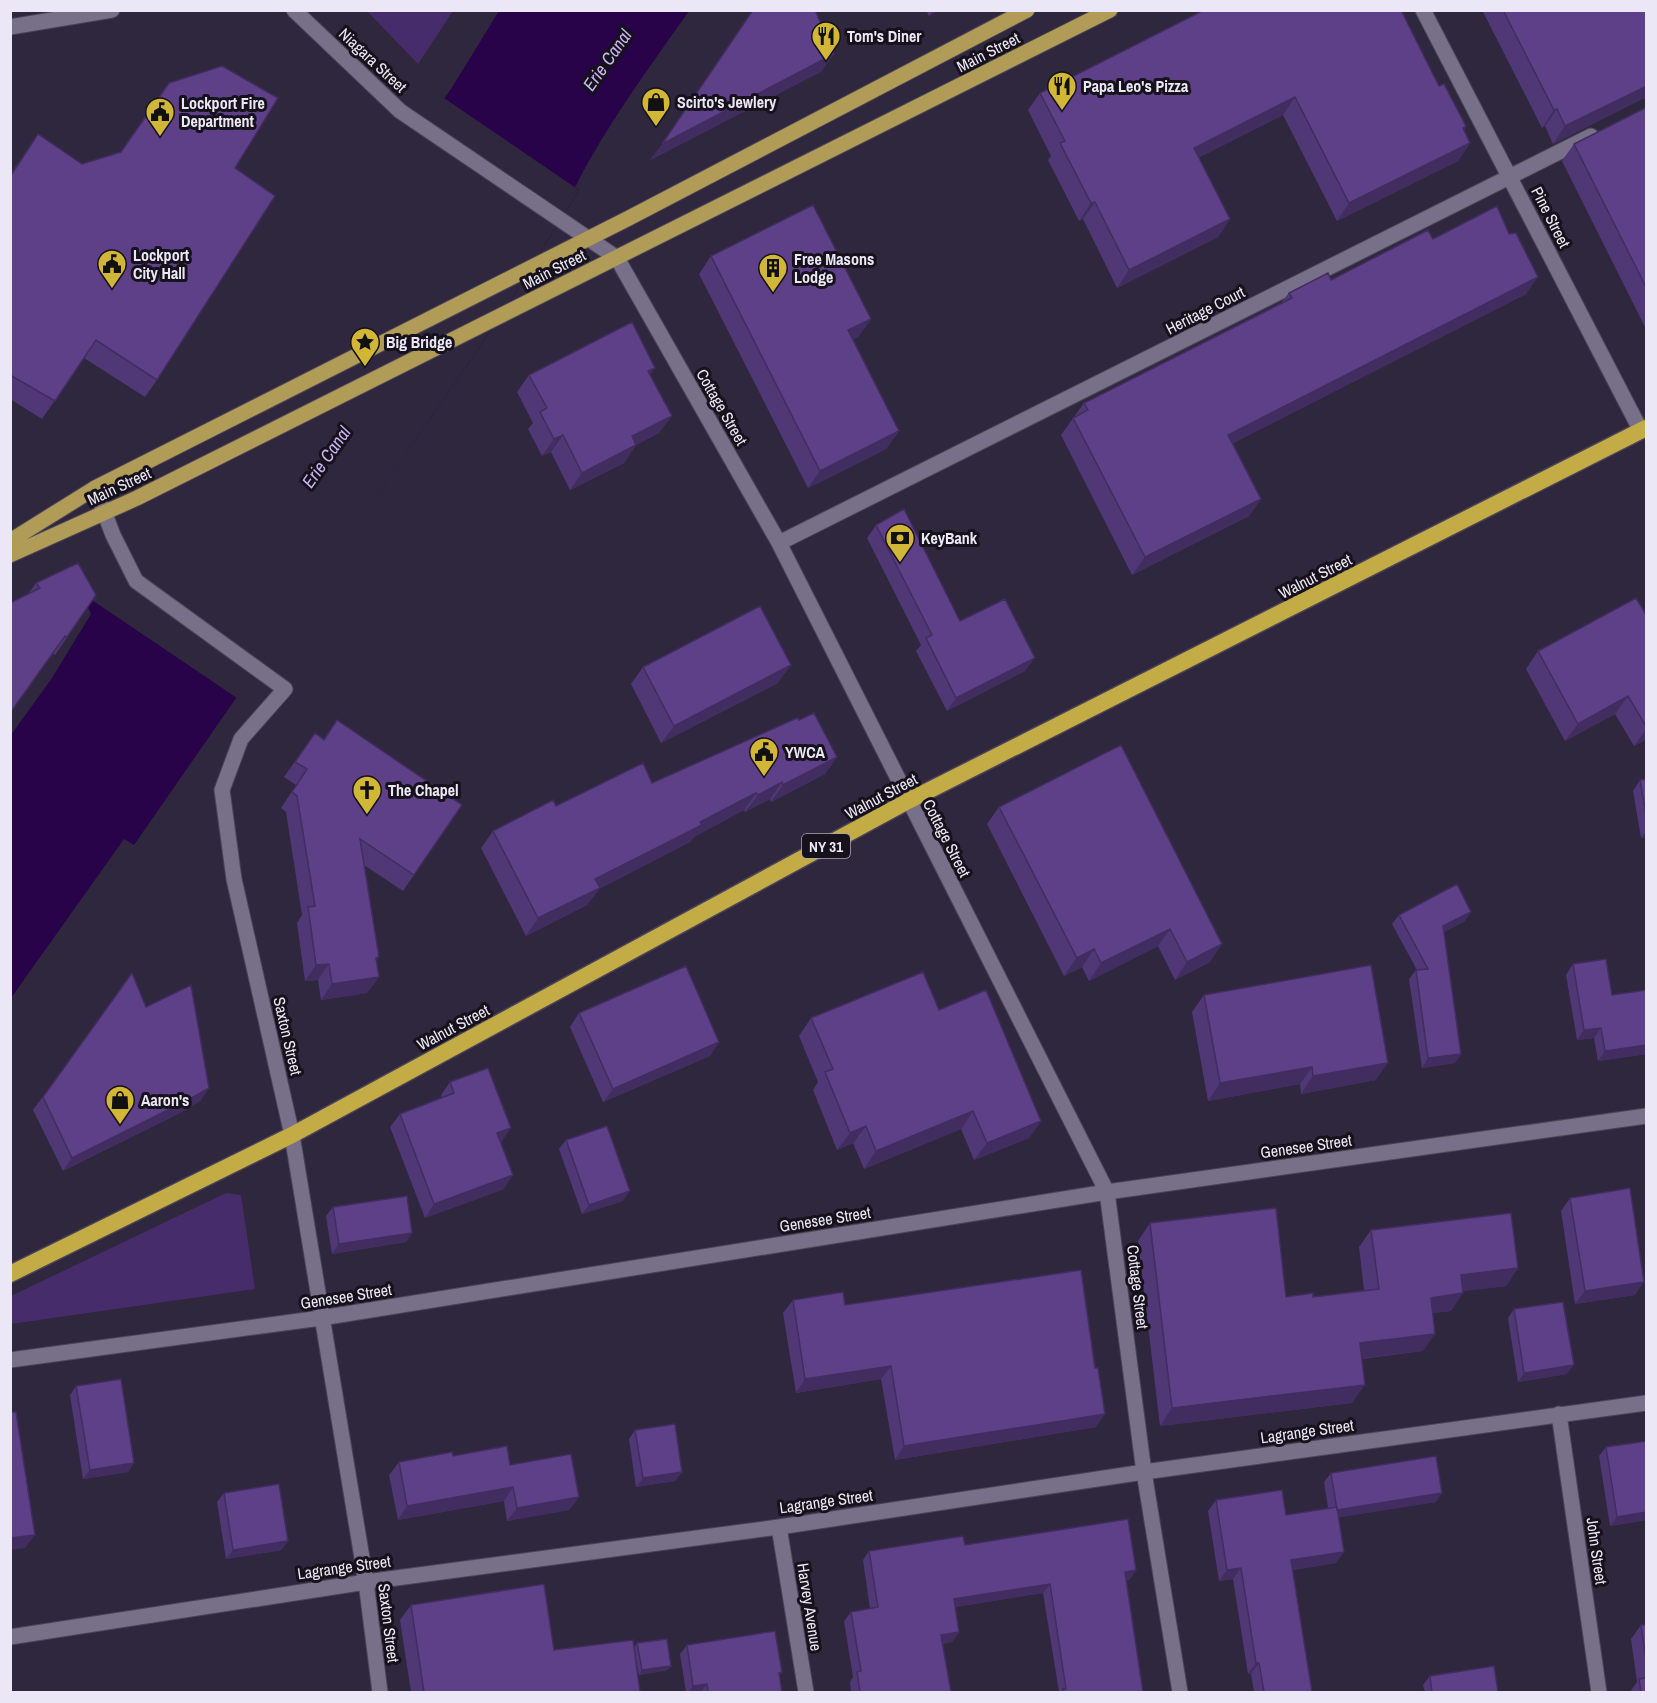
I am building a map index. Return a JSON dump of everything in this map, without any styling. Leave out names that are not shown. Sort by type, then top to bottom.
[{"type":"highway","name":"Walnut Street","points":[[10,1274],[292,1135],[908,801],[1645,433]]},
{"type":"main road","name":"Main Street","points":[[10,541],[94,488],[532,267],[1028,10]]},
{"type":"main road","name":"Main Street","points":[[10,555],[137,498],[1110,10]]},
{"type":"street","points":[[10,27],[112,10]]},
{"type":"street","name":"Niagara Street","points":[[294,10],[400,111]]},
{"type":"street","name":"Pine Street","points":[[1423,10],[1645,433]]},
{"type":"street","name":"Cottage Street","points":[[400,111],[617,258],[779,543],[1107,1192],[1144,1472],[1180,1692]]},
{"type":"street","name":"Heritage Court","points":[[779,543],[1606,129]]},
{"type":"street","name":"Saxton Street","points":[[94,488],[113,535],[136,581],[285,689],[241,740],[222,790],[234,879],[292,1135],[366,1582],[380,1692]]},
{"type":"street","name":"Genesee Street","points":[[10,1360],[321,1318],[1107,1192],[1647,1116]]},
{"type":"street","name":"Lagrange Street","points":[[10,1637],[366,1582],[778,1527],[1144,1472],[1647,1403]]},
{"type":"street","name":"John Street","points":[[1559,1414],[1599,1692]]},
{"type":"street","name":"Harvey Avenue","points":[[778,1527],[806,1692]]},
{"type":"shaded area","points":[[367,11],[453,11],[418,64]]},
{"type":"shaded area","points":[[226,1193],[241,1195],[255,1289],[11,1324],[11,1296]]},
{"type":"water","name":"Erie Canal","points":[[499,11],[689,11],[601,141],[575,187],[579,190],[501,316],[134,845],[124,839],[11,998],[11,735],[52,678],[91,614],[82,595],[451,89]]},
{"type":"pier","points":[[441,96],[579,190],[501,316],[237,698],[80,592]]},
{"type":"building","points":[[753,10],[815,10],[834,54],[662,144]]},
{"type":"building","points":[[1204,10],[1401,10],[1439,86],[1444,84],[1466,126],[1463,128],[1470,143],[1349,203],[1295,97],[1194,148],[1230,219],[1129,270],[1095,202],[1091,203],[1060,143],[1065,141],[1040,93]]},
{"type":"building","points":[[1503,10],[1647,10],[1647,86],[1565,126],[1557,109],[1554,110]]},
{"type":"building","name":"Lockport City Hall","points":[[222,66],[278,98],[235,168],[275,196],[157,380],[96,340],[55,401],[10,375],[10,177],[38,134],[82,164],[121,152],[169,83]]},
{"type":"building","points":[[1647,107],[1647,289],[1574,144]]},
{"type":"building","points":[[813,205],[871,319],[848,330],[899,431],[820,471],[711,256]]},
{"type":"building","points":[[1497,206],[1509,234],[1516,233],[1538,277],[1228,435],[1261,499],[1145,557],[1073,418],[1088,410],[1084,403],[1292,298],[1289,293],[1328,273],[1331,280],[1428,230],[1433,239]]},
{"type":"building","points":[[632,322],[655,368],[648,371],[672,416],[632,436],[636,445],[582,473],[563,435],[554,439],[540,412],[547,408],[529,375]]},
{"type":"building","points":[[904,509],[960,621],[1005,599],[1035,658],[956,698],[926,638],[932,635],[876,525]]},
{"type":"building","points":[[78,563],[96,595],[10,713],[10,603],[40,588],[36,583]]},
{"type":"building","points":[[1636,598],[1647,616],[1647,728],[1628,696],[1578,724],[1538,651]]},
{"type":"building","points":[[760,606],[791,665],[674,726],[643,667]]},
{"type":"building","points":[[814,713],[837,757],[783,785],[782,782],[758,795],[756,793],[700,822],[702,825],[595,879],[600,888],[538,918],[493,831],[553,800],[556,806],[643,763],[652,783],[797,718],[799,720]]},
{"type":"building","points":[[337,720],[462,805],[414,875],[360,839],[379,957],[376,958],[379,977],[332,984],[329,964],[316,965],[308,907],[315,906],[297,796],[292,792],[307,769],[295,762],[315,733],[324,740]]},
{"type":"building","points":[[1121,745],[1222,944],[1187,962],[1170,929],[1101,963],[1094,949],[1077,958],[999,807]]},
{"type":"building","points":[[1647,779],[1647,820],[1640,780]]},
{"type":"building","points":[[1457,884],[1471,912],[1443,926],[1461,1054],[1428,1058],[1416,970],[1428,969],[1399,915]]},
{"type":"building","points":[[1606,959],[1612,995],[1646,990],[1647,1045],[1605,1051],[1601,1028],[1584,1030],[1573,964]]},
{"type":"building","points":[[1371,965],[1388,1063],[1313,1076],[1312,1067],[1220,1083],[1204,995]]},
{"type":"building","points":[[686,966],[719,1042],[613,1089],[579,1013]]},
{"type":"building","points":[[923,972],[939,1010],[986,990],[1041,1121],[987,1143],[973,1111],[876,1151],[866,1126],[850,1133],[825,1072],[833,1069],[811,1018]]},
{"type":"building","points":[[132,973],[146,1007],[191,985],[209,1088],[72,1158],[43,1097]]},
{"type":"building","points":[[488,1068],[511,1128],[497,1133],[513,1175],[434,1204],[400,1114],[454,1093],[450,1082]]},
{"type":"building","points":[[607,1126],[630,1191],[589,1205],[566,1140]]},
{"type":"building","points":[[1630,1188],[1644,1282],[1585,1291],[1570,1198]]},
{"type":"building","points":[[407,1196],[412,1233],[339,1244],[333,1207]]},
{"type":"building","points":[[1276,1208],[1286,1297],[1313,1293],[1313,1297],[1379,1289],[1371,1230],[1511,1213],[1518,1268],[1461,1275],[1463,1293],[1431,1298],[1435,1334],[1360,1343],[1365,1385],[1172,1408],[1150,1223]]},
{"type":"building","points":[[1081,1270],[1095,1368],[1098,1368],[1105,1414],[904,1446],[891,1366],[805,1379],[793,1300],[843,1292],[845,1305]]},
{"type":"building","points":[[1563,1302],[1574,1365],[1524,1373],[1514,1309]]},
{"type":"building","points":[[121,1379],[134,1463],[90,1470],[76,1386]]},
{"type":"building","points":[[10,1412],[16,1412],[35,1535],[10,1538]]},
{"type":"building","points":[[675,1424],[682,1472],[643,1478],[635,1430]]},
{"type":"building","points":[[1647,1441],[1647,1512],[1617,1517],[1606,1447]]},
{"type":"building","points":[[507,1446],[510,1465],[571,1454],[579,1497],[517,1508],[513,1487],[407,1506],[399,1462],[452,1452],[453,1456]]},
{"type":"building","points":[[1436,1456],[1442,1493],[1337,1510],[1331,1473]]},
{"type":"building","points":[[279,1484],[288,1541],[233,1550],[224,1493]]},
{"type":"building","points":[[1282,1490],[1286,1515],[1337,1507],[1344,1552],[1291,1560],[1312,1692],[1264,1692],[1259,1663],[1256,1663],[1241,1568],[1227,1570],[1216,1500]]},
{"type":"building","points":[[1128,1519],[1136,1570],[1125,1572],[1143,1692],[1064,1692],[1063,1689],[1066,1689],[1050,1584],[954,1599],[959,1632],[941,1635],[951,1692],[860,1692],[857,1672],[861,1671],[851,1612],[878,1607],[869,1551],[963,1536],[965,1545]]},
{"type":"building","points":[[544,1584],[554,1650],[633,1640],[640,1692],[424,1692],[411,1605]]},
{"type":"building","points":[[1641,1625],[1647,1625],[1647,1667]]},
{"type":"building","points":[[775,1631],[782,1672],[779,1673],[782,1692],[708,1692],[707,1684],[693,1686],[687,1645]]},
{"type":"building","points":[[667,1639],[671,1666],[642,1670],[637,1643]]},
{"type":"building","points":[[1494,1666],[1498,1692],[1432,1692],[1430,1676]]},
{"type":"building","points":[[1647,1678],[1647,1692],[1641,1692],[1639,1679]]},
{"type":"place","name":"Tom's Diner","points":[[826,62]]},
{"type":"place","name":"Papa Leo's Pizza","points":[[1062,112]]},
{"type":"place","name":"Scirto's Jewlery","points":[[656,128]]},
{"type":"place","name":"Lockport Fire Department","points":[[160,138]]},
{"type":"place","name":"Lockport City Hall","points":[[112,290]]},
{"type":"place","name":"Free Masons Lodge","points":[[773,294]]},
{"type":"place","name":"Big Bridge","points":[[365,368]]},
{"type":"place","name":"KeyBank","points":[[900,564]]},
{"type":"place","name":"YWCA","points":[[764,778]]},
{"type":"place","name":"The Chapel","points":[[367,816]]},
{"type":"place","name":"Aaron's","points":[[120,1126]]}]
